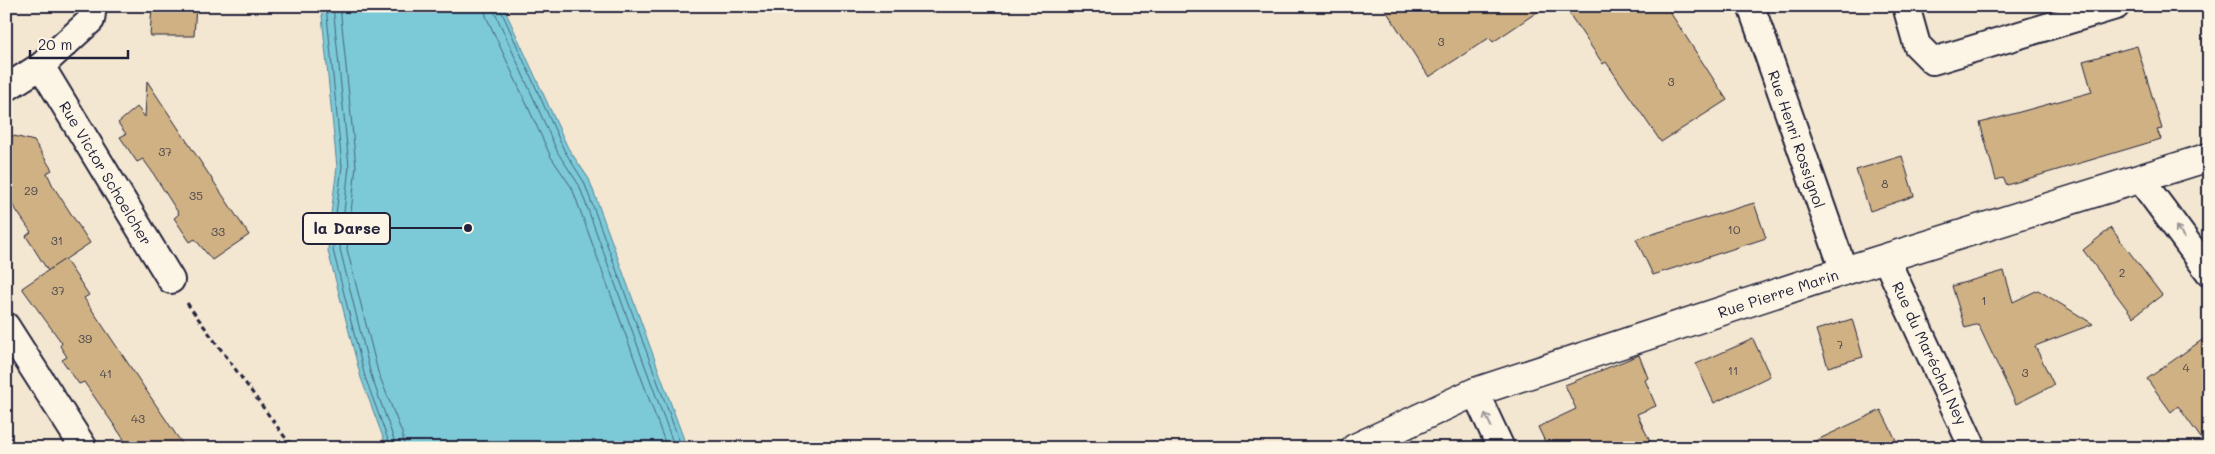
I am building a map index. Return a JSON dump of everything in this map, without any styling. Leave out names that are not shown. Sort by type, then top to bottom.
[{"type":"street","points":[[6,88],[41,66],[91,20],[93,6]]},
{"type":"street","name":"Rue Henri Rossignol","points":[[1751,6],[1844,271]]},
{"type":"street","points":[[1906,6],[1917,45],[1933,61],[2048,16],[2116,6]]},
{"type":"street","name":"Rue Victor Schoelcher","points":[[41,66],[171,280]]},
{"type":"street","name":"Rue Pierre Marin","points":[[1355,448],[1475,392],[1844,271],[2209,158]]},
{"type":"street","points":[[2141,180],[2209,272]]},
{"type":"street","name":"Rue du Maréchal Ney","points":[[1886,259],[1973,448]]},
{"type":"street","points":[[6,326],[84,448]]},
{"type":"street","points":[[1475,392],[1501,448]]},
{"type":"path","points":[[171,280],[284,436],[295,448]]},
{"type":"water","points":[[321,6],[503,6],[568,148],[589,179],[687,448],[387,448],[361,378],[328,251],[337,167]]},
{"type":"building","points":[[152,6],[196,6],[194,36],[150,36]]},
{"type":"building","points":[[1383,6],[1546,6],[1493,42],[1489,38],[1429,77]]},
{"type":"building","points":[[1564,6],[1666,6],[1727,100],[1661,142],[1606,62],[1603,64]]},
{"type":"building","points":[[2137,46],[2162,129],[2157,130],[2161,139],[2007,185],[2003,178],[1996,180],[1980,123],[2092,92],[2083,61]]},
{"type":"building","points":[[147,81],[249,235],[212,260],[195,239],[190,242],[174,218],[179,214],[151,170],[143,159],[137,162],[120,137],[126,134],[118,123],[137,107],[145,117]]},
{"type":"building","points":[[6,134],[34,141],[52,170],[47,173],[53,186],[90,243],[48,271],[26,236],[31,232],[6,195]]},
{"type":"building","points":[[1902,156],[1914,196],[1870,211],[1856,170]]},
{"type":"building","points":[[1754,203],[1766,238],[1653,275],[1636,239]]},
{"type":"building","points":[[2111,228],[2162,295],[2133,317],[2083,250]]},
{"type":"building","points":[[65,259],[89,295],[84,298],[185,448],[130,448],[84,382],[79,384],[62,360],[67,357],[60,346],[62,343],[22,288]]},
{"type":"building","points":[[2004,271],[2013,302],[2038,290],[2093,324],[2035,346],[2054,385],[2016,404],[1978,324],[1965,328],[1952,286]]},
{"type":"building","points":[[1852,319],[1863,357],[1828,367],[1816,330]]},
{"type":"building","points":[[2209,335],[2208,448],[2178,406],[2171,412],[2147,379]]},
{"type":"building","points":[[1753,339],[1770,376],[1714,403],[1696,364]]},
{"type":"building","points":[[1639,355],[1648,378],[1645,380],[1656,406],[1637,414],[1653,448],[1548,448],[1538,427],[1576,409],[1565,385]]},
{"type":"building","points":[[1881,410],[1900,448],[1800,448]]},
{"type":"place","name":"la Darse","points":[[468,228]]}]
